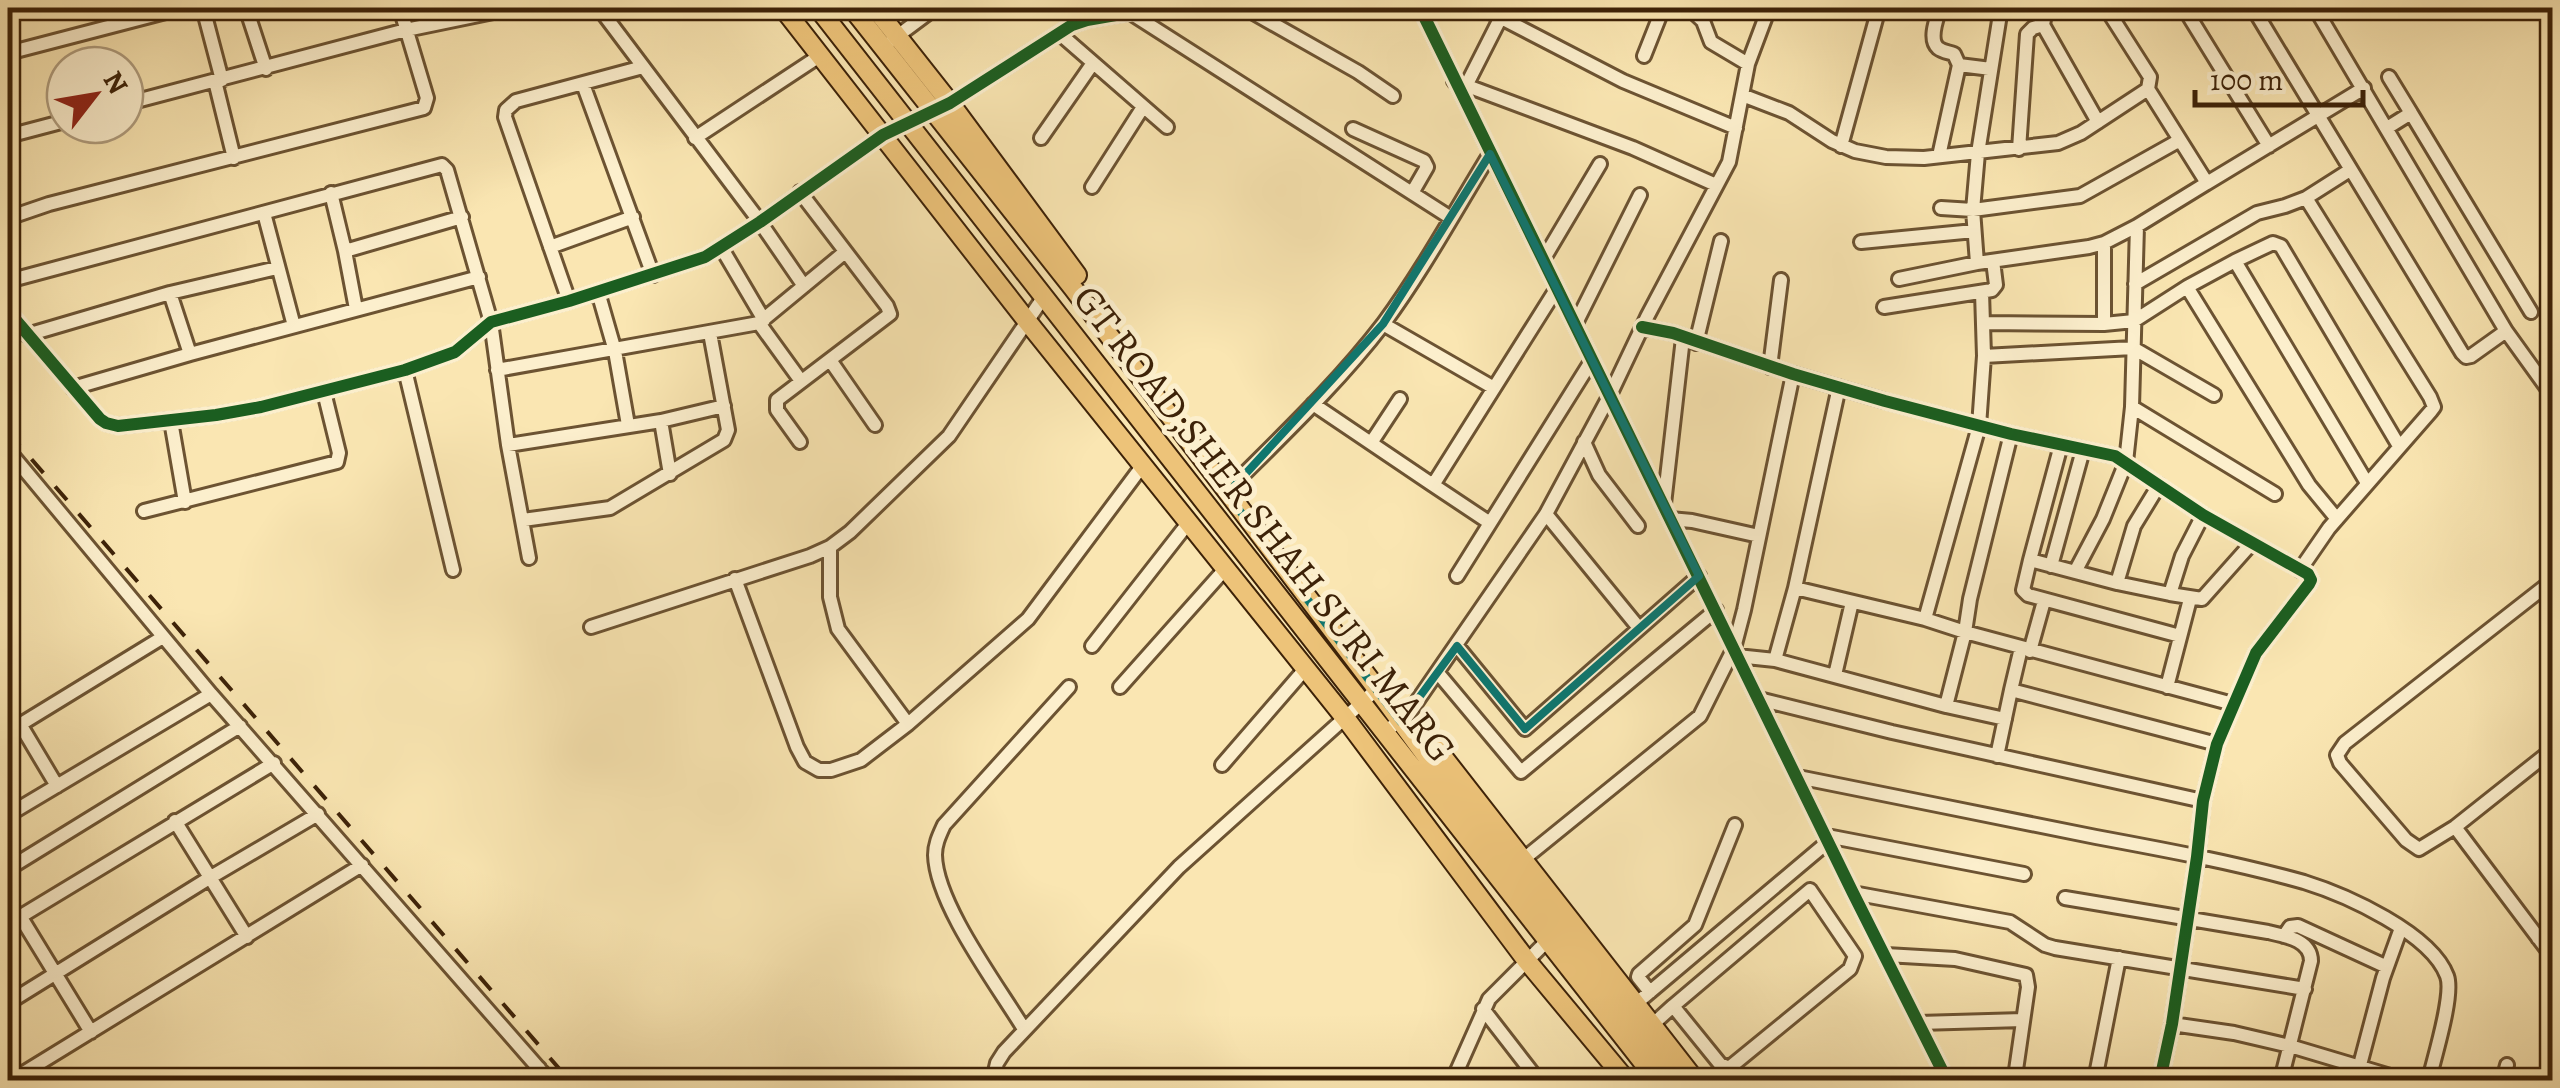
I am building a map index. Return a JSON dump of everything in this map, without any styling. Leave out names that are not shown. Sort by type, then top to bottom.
[{"type":"main road","points":[[783,8],[1346,718],[1526,961],[1627,1080]]},
{"type":"main road","name":"GT ROAD;SHER SHAH SURI MARG","points":[[818,8],[1363,702],[1398,722],[1636,1004],[1674,1080]]},
{"type":"main road","name":"GT ROAD;SHER SHAH SURI MARG","points":[[852,8],[890,42],[942,108],[1072,288],[1230,490],[1377,688],[1548,940],[1652,1073]]},
{"type":"main road","points":[[875,8],[890,42]]},
{"type":"main road","points":[[1230,490],[1398,722]]},
{"type":"main road","points":[[1636,1004],[1695,1080]]},
{"type":"street","points":[[8,54],[181,8]]},
{"type":"street","points":[[203,8],[234,158]]},
{"type":"street","points":[[246,8],[266,68]]},
{"type":"street","points":[[8,218],[424,108],[427,98],[400,8]]},
{"type":"street","points":[[145,99],[406,30],[513,8]]},
{"type":"street","points":[[599,8],[804,286]]},
{"type":"street","points":[[890,42],[934,8]]},
{"type":"street","points":[[8,311],[106,424],[171,421],[240,411],[324,392],[455,352],[491,322],[569,302],[705,257],[884,136],[942,108],[1072,25],[1100,12],[1156,8]]},
{"type":"street","points":[[1245,8],[1393,96]]},
{"type":"street","points":[[1420,8],[1947,1080]]},
{"type":"street","points":[[1482,8],[1623,81],[1736,128]]},
{"type":"street","points":[[1644,56],[1664,8]]},
{"type":"street","points":[[1689,8],[1705,14],[1712,42],[1748,64]]},
{"type":"street","points":[[1398,722],[1438,673],[1546,514],[1610,395],[1728,162],[1748,64],[1769,8]]},
{"type":"street","points":[[1841,146],[1880,8]]},
{"type":"street","points":[[1939,156],[1960,64],[1954,54],[1939,49],[1935,43],[1940,8]]},
{"type":"street","points":[[1976,263],[1973,210],[1978,153],[2002,8]]},
{"type":"street","points":[[2046,8],[2043,25],[2098,122]]},
{"type":"street","points":[[2106,8],[2150,77],[2148,89],[2207,183]]},
{"type":"street","points":[[2184,8],[2269,146]]},
{"type":"street","points":[[2252,8],[2462,354],[2471,356],[2506,331]]},
{"type":"street","points":[[2315,8],[2506,331],[2552,396]]},
{"type":"street","points":[[1129,12],[1450,218]]},
{"type":"street","points":[[1460,84],[1500,19]]},
{"type":"street","points":[[2020,149],[2027,34],[2043,25]]},
{"type":"street","points":[[1059,33],[1167,128]]},
{"type":"street","points":[[695,138],[820,55]]},
{"type":"street","points":[[1040,138],[1093,63]]},
{"type":"street","points":[[1960,64],[1991,69]]},
{"type":"street","points":[[569,302],[505,117],[506,110],[516,101],[643,67]]},
{"type":"street","points":[[2389,76],[2531,312]]},
{"type":"street","points":[[583,84],[652,275]]},
{"type":"street","points":[[1460,84],[1633,148],[1716,186]]},
{"type":"street","points":[[1899,278],[2104,242],[2137,226],[2364,88]]},
{"type":"street","points":[[1742,95],[1790,113],[1841,146],[1886,157],[1978,153],[2058,143],[2081,134],[2148,89]]},
{"type":"street","points":[[1092,187],[1143,106]]},
{"type":"street","points":[[2387,128],[2411,113]]},
{"type":"street","points":[[8,136],[45,126]]},
{"type":"street","points":[[1353,128],[1424,160],[1427,167],[1412,192]]},
{"type":"street","points":[[1941,208],[1973,210],[2080,196],[2180,140]]},
{"type":"street","points":[[1230,490],[1383,324],[1490,154]]},
{"type":"street","points":[[1543,260],[1600,164]]},
{"type":"street","points":[[8,281],[442,165],[462,217],[491,322],[508,445],[530,558]]},
{"type":"street","points":[[2135,284],[2257,212],[2306,198],[2350,170]]},
{"type":"street","points":[[800,192],[890,314],[781,396],[777,410],[800,442]]},
{"type":"street","points":[[330,194],[356,308]]},
{"type":"street","points":[[1575,325],[1640,195]]},
{"type":"street","points":[[2300,570],[2337,519],[2431,411],[2433,403],[2306,198]]},
{"type":"street","points":[[264,213],[294,326]]},
{"type":"street","points":[[346,251],[462,217]]},
{"type":"street","points":[[550,247],[633,218]]},
{"type":"street","points":[[2075,572],[2103,519],[2126,462],[2132,407],[2137,226]]},
{"type":"street","points":[[1861,242],[1974,231]]},
{"type":"street","points":[[1664,505],[1690,340],[1720,241]]},
{"type":"street","points":[[2104,242],[2104,324]]},
{"type":"street","points":[[1984,323],[2134,321],[2273,242],[2281,246],[2399,446]]},
{"type":"street","points":[[722,248],[762,322],[801,381]]},
{"type":"street","points":[[497,370],[762,322],[845,252]]},
{"type":"street","points":[[1884,307],[1995,287],[1993,261]]},
{"type":"street","points":[[2235,262],[2367,483]]},
{"type":"street","points":[[26,334],[276,268]]},
{"type":"street","points":[[73,388],[480,277]]},
{"type":"street","points":[[1770,367],[1780,280]]},
{"type":"street","points":[[1433,484],[1557,288]]},
{"type":"street","points":[[2186,288],[2309,485],[2337,519]]},
{"type":"street","points":[[598,292],[615,350],[628,425]]},
{"type":"street","points":[[1925,619],[1979,426],[1984,356],[1982,292]]},
{"type":"street","points":[[170,293],[190,354]]},
{"type":"street","points":[[590,627],[830,547],[949,436],[1044,298]]},
{"type":"street","points":[[1383,324],[1494,388]]},
{"type":"street","points":[[1642,328],[1672,333],[1793,374],[1979,426],[2105,453],[2126,462],[2203,516],[2308,574],[2309,584],[2256,653],[2217,744],[2202,800],[2172,1024],[2160,1080]]},
{"type":"street","points":[[523,520],[610,508],[724,440],[728,430],[710,333]]},
{"type":"street","points":[[1984,356],[2134,348],[2214,395]]},
{"type":"street","points":[[830,360],[876,425]]},
{"type":"street","points":[[1457,576],[1592,360]]},
{"type":"street","points":[[404,370],[453,570]]},
{"type":"street","points":[[1516,865],[1700,716],[1735,652],[1793,374]]},
{"type":"street","points":[[1776,660],[1839,387]]},
{"type":"street","points":[[144,511],[336,462],[339,453],[324,392]]},
{"type":"street","points":[[1371,443],[1400,398]]},
{"type":"street","points":[[1313,404],[1490,524]]},
{"type":"street","points":[[508,445],[660,421],[724,406]]},
{"type":"street","points":[[2132,407],[2275,494]]},
{"type":"street","points":[[171,421],[185,502]]},
{"type":"street","points":[[660,421],[670,474]]},
{"type":"street","points":[[1946,706],[2010,434]]},
{"type":"street","points":[[1584,442],[1598,475],[1638,526]]},
{"type":"street","points":[[2061,446],[2023,590],[2028,596],[2180,636]]},
{"type":"street","points":[[8,450],[211,694],[550,1080]]},
{"type":"street","points":[[2050,566],[2083,450]]},
{"type":"street","points":[[735,579],[797,747],[806,762],[820,770],[844,767],[861,760],[908,724],[1028,618],[1143,465]]},
{"type":"street","points":[[2117,583],[2134,526],[2159,485]]},
{"type":"street","points":[[1546,514],[1639,628]]},
{"type":"street","points":[[2170,594],[2182,556],[2203,516]]},
{"type":"street","points":[[1670,519],[1759,536]]},
{"type":"street","points":[[1092,646],[1190,522]]},
{"type":"street","points":[[2030,560],[2117,583],[2202,599],[2252,544]]},
{"type":"street","points":[[830,547],[830,597],[838,630],[908,724]]},
{"type":"street","points":[[1120,687],[1226,568]]},
{"type":"street","points":[[1457,646],[1525,729],[1698,576]]},
{"type":"street","points":[[2552,581],[2340,748],[2337,755],[2419,850],[2552,750]]},
{"type":"street","points":[[1795,588],[1925,619],[2025,650],[2232,704]]},
{"type":"street","points":[[2167,687],[2190,599]]},
{"type":"street","points":[[1997,756],[2012,690],[2044,600]]},
{"type":"street","points":[[1834,675],[1852,602]]},
{"type":"street","points":[[1438,673],[1521,772],[1716,610]]},
{"type":"street","points":[[57,786],[14,728],[163,638]]},
{"type":"street","points":[[1735,652],[2005,719]]},
{"type":"street","points":[[1222,764],[1306,668]]},
{"type":"street","points":[[1024,1029],[949,906],[939,880],[936,842],[944,825],[1069,688]]},
{"type":"street","points":[[993,1080],[997,1063],[1024,1029],[1179,867],[1377,688]]},
{"type":"street","points":[[2012,690],[2217,744]]},
{"type":"street","points":[[8,815],[211,694]]},
{"type":"street","points":[[1759,699],[2202,800]]},
{"type":"street","points":[[8,868],[240,726]]},
{"type":"street","points":[[91,1032],[56,973],[14,920],[274,763]]},
{"type":"street","points":[[1798,777],[2197,857],[2307,883],[2375,911],[2431,954],[2448,980],[2448,1000],[2429,1080]]},
{"type":"street","points":[[8,1003],[318,814]]},
{"type":"street","points":[[175,822],[247,937]]},
{"type":"street","points":[[1636,1004],[1640,974],[1695,926],[1735,826]]},
{"type":"street","points":[[2455,826],[2552,956]]},
{"type":"street","points":[[1828,838],[2024,874]]},
{"type":"street","points":[[1636,1004],[1828,838]]},
{"type":"street","points":[[12,1080],[362,866]]},
{"type":"street","points":[[1652,1025],[1673,1006],[1810,890],[1855,956],[1850,969],[1729,1068],[1720,1064],[1673,1006]]},
{"type":"street","points":[[1852,892],[2010,922],[2046,945],[2305,989]]},
{"type":"street","points":[[2065,898],[2284,936],[2308,946],[2311,961],[2281,1080]]},
{"type":"street","points":[[2284,936],[2290,927],[2298,926],[2388,966]]},
{"type":"street","points":[[2538,938],[2552,926]]},
{"type":"street","points":[[2358,1074],[2401,928]]},
{"type":"street","points":[[1686,936],[1698,952]]},
{"type":"street","points":[[1452,1080],[1482,1009],[1548,940]]},
{"type":"street","points":[[1886,956],[1955,960],[2022,973],[2028,979],[2015,1077]]},
{"type":"street","points":[[2095,1080],[2119,958]]},
{"type":"street","points":[[1482,1009],[1538,1080]]},
{"type":"street","points":[[1919,1023],[2023,1020]]},
{"type":"street","points":[[2172,1024],[2234,1032],[2290,1046],[2358,1074],[2404,1080]]},
{"type":"street","points":[[2503,1080],[2506,1065]]},
{"type":"street","points":[[519,1080],[539,1068]]},
{"type":"street","points":[[1627,1080],[1652,1073]]},
{"type":"highlighted area","points":[[1490,154],[1699,576],[1525,729],[1457,646],[1401,722],[1227,494],[1383,324]]},
{"type":"railway","points":[[8,432],[569,1080]]},
{"type":"cycle path","points":[[8,311],[100,419],[118,426],[261,407],[405,370],[455,352],[491,322],[705,257],[883,135],[950,103],[1072,25],[1156,8]]},
{"type":"cycle path","points":[[1420,8],[1947,1080]]},
{"type":"cycle path","points":[[1642,327],[1673,333],[1885,401],[2115,456],[2203,515],[2308,574],[2309,584],[2256,653],[2217,744],[2203,801],[2172,1024],[2160,1080]]}]
